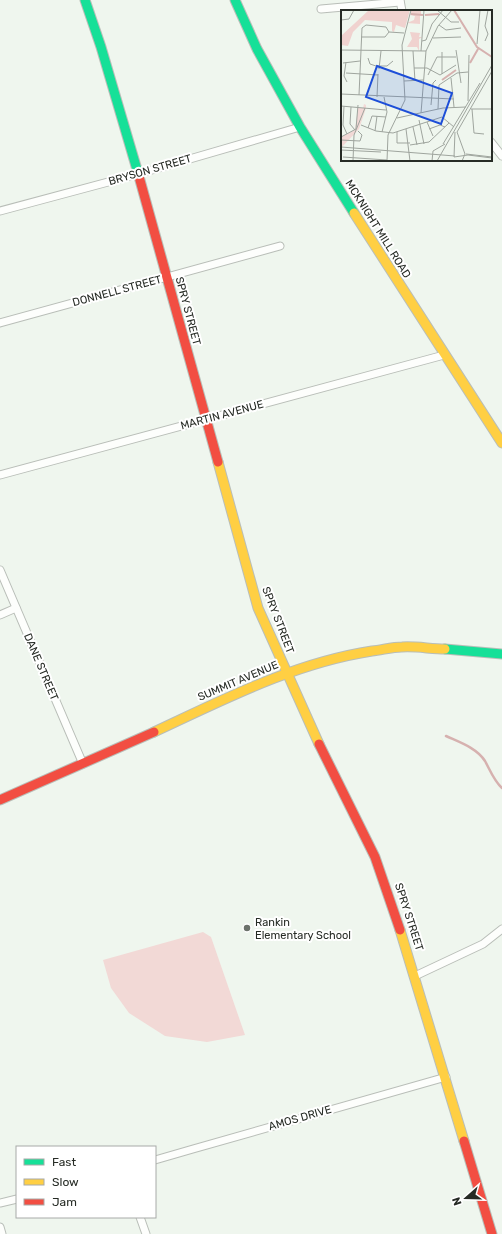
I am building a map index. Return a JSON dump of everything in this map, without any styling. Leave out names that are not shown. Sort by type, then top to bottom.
[{"type":"street","name":"SPRY STREET","points":[[85,0],[101,47],[138,174],[258,608],[286,673],[375,857],[415,976],[492,1234]]},
{"type":"street","name":"MCKNIGHT MILL ROAD","points":[[235,0],[257,49],[300,127],[444,355],[502,443]]},
{"type":"street","points":[[321,9],[400,1]]},
{"type":"street","name":"BRYSON STREET","points":[[0,211],[138,174],[300,127]]},
{"type":"street","points":[[492,143],[502,156]]},
{"type":"street","name":"DONNELL STREET","points":[[0,323],[280,246]]},
{"type":"street","name":"MARTIN AVENUE","points":[[0,476],[444,355]]},
{"type":"street","name":"DANE STREET","points":[[0,570],[83,764]]},
{"type":"street","points":[[0,615],[16,608]]},
{"type":"street","name":"SUMMIT AVENUE","points":[[0,800],[83,764],[258,684],[327,660],[349,655],[402,648],[477,651],[502,654]]},
{"type":"street","points":[[415,976],[483,944],[502,928]]},
{"type":"street","name":"AMOS DRIVE","points":[[156,1160],[446,1077]]},
{"type":"street","points":[[0,1203],[16,1199]]},
{"type":"street","points":[[140,1218],[146,1234]]},
{"type":"street","points":[[0,1227],[2,1234]]},
{"type":"shaded area","points":[[203,932],[211,937],[245,1035],[207,1042],[165,1036],[129,1013],[111,988],[103,960]]},
{"type":"waterway","points":[[446,736],[467,746],[482,756],[494,779],[502,788]]},
{"type":"traffic: fast","points":[[85,0],[101,47],[138,173]]},
{"type":"traffic: fast","points":[[235,0],[257,49],[300,127],[354,213]]},
{"type":"traffic: fast","points":[[445,649],[502,654]]},
{"type":"traffic: slow","points":[[354,213],[502,443]]},
{"type":"traffic: slow","points":[[218,462],[258,608],[319,744]]},
{"type":"traffic: slow","points":[[154,732],[260,684],[315,664],[394,647],[445,649]]},
{"type":"traffic: slow","points":[[400,930],[464,1141]]},
{"type":"traffic: jam","points":[[138,173],[218,462]]},
{"type":"traffic: jam","points":[[0,800],[154,732]]},
{"type":"traffic: jam","points":[[319,744],[375,857],[400,930]]},
{"type":"traffic: jam","points":[[464,1141],[492,1234]]},
{"type":"place","name":"Rankin Elementary School","points":[[247,928]]}]
